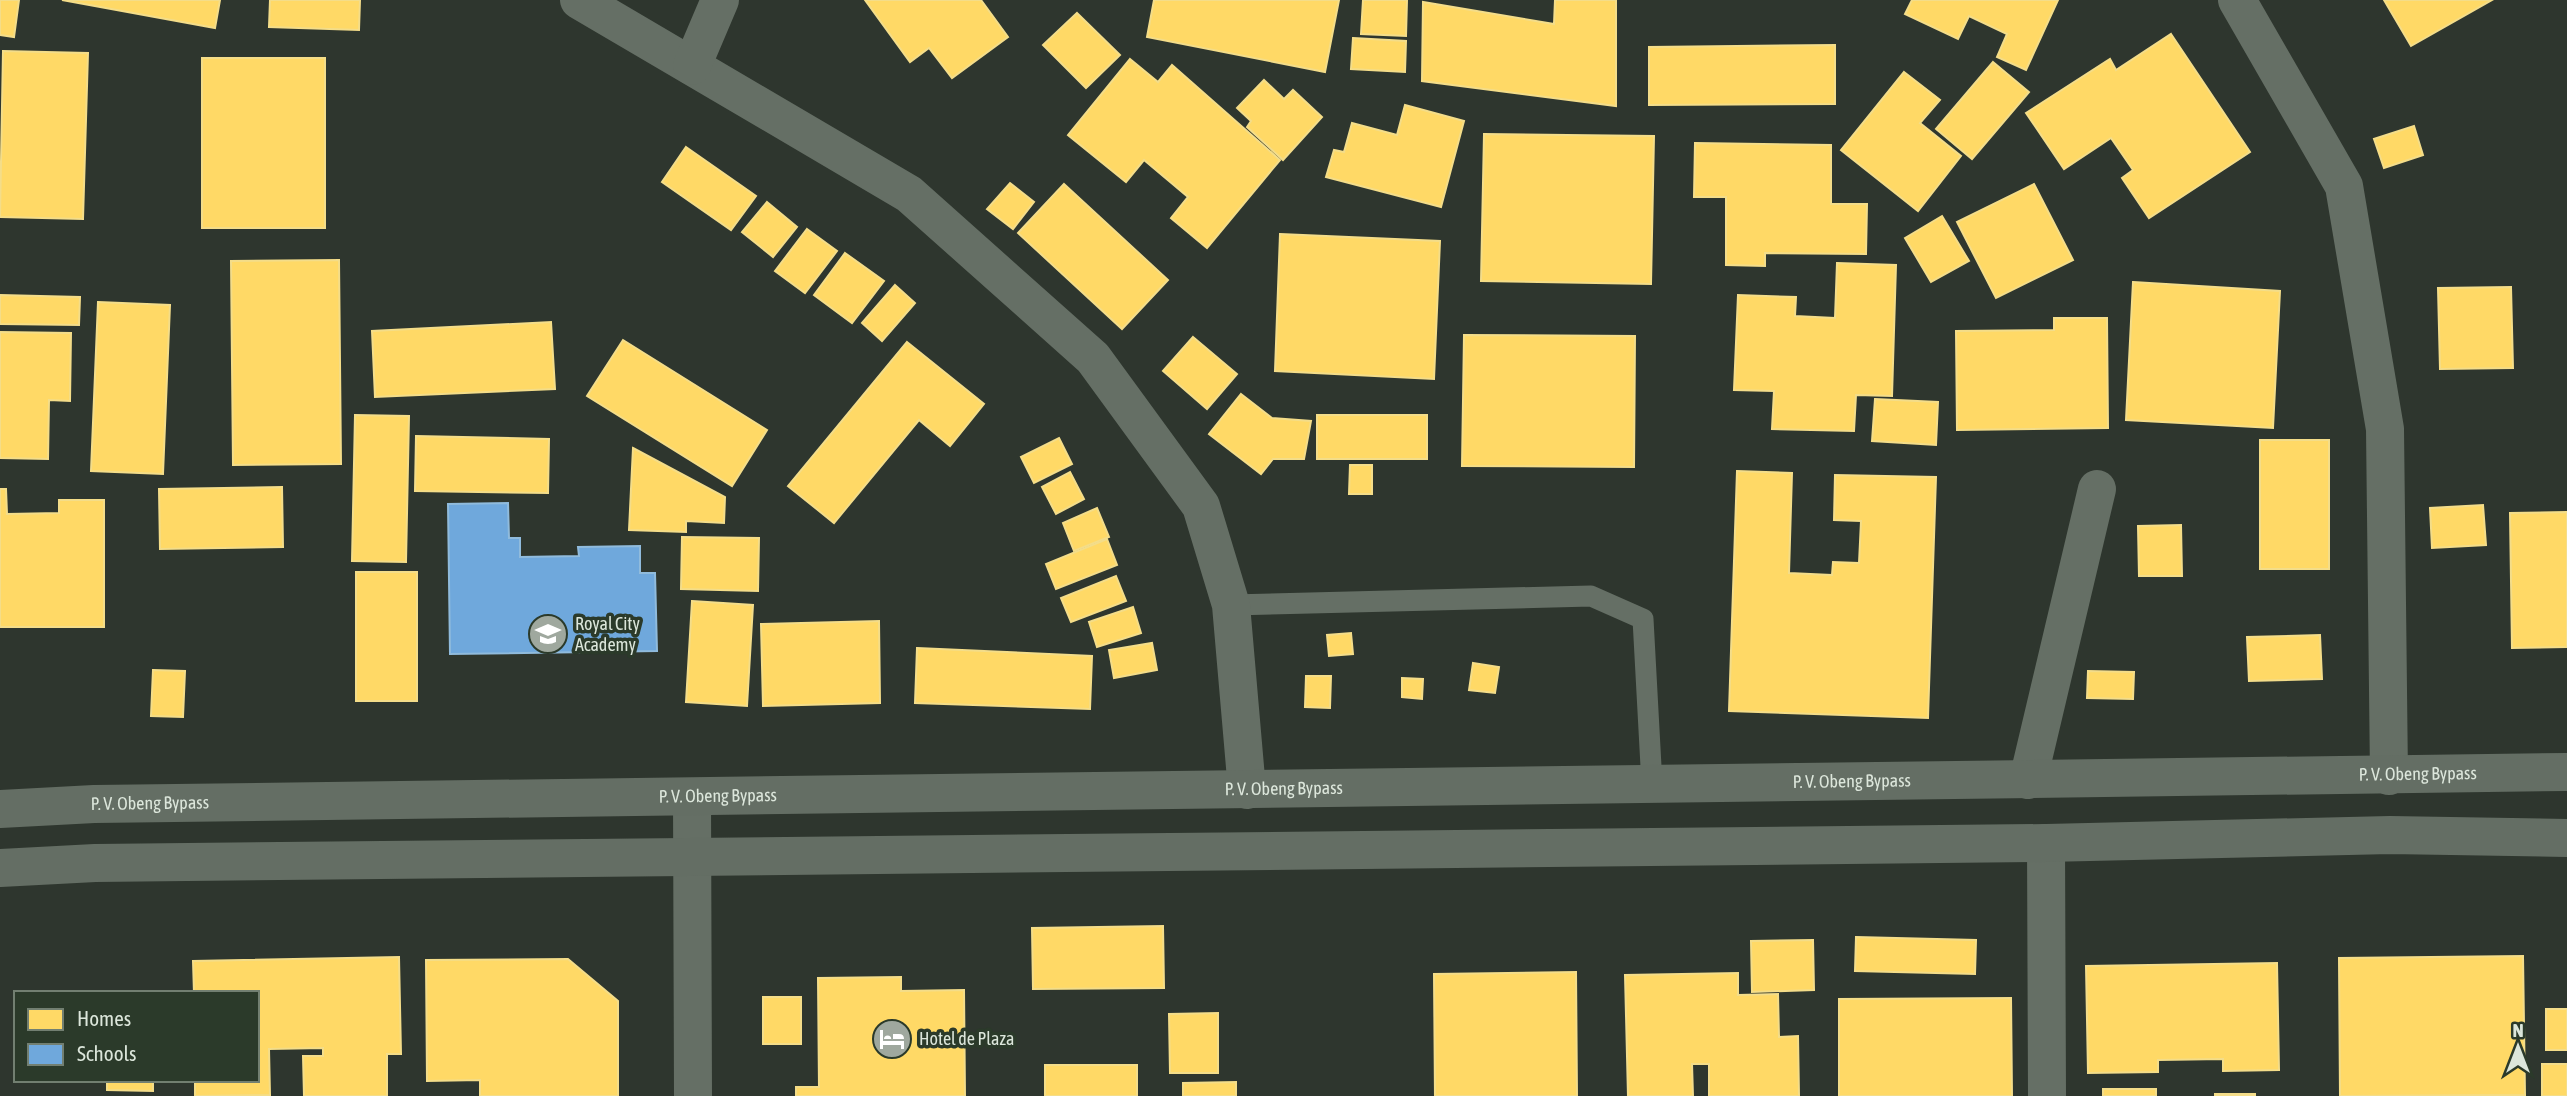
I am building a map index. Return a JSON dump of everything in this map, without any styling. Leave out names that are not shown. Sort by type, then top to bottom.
[{"type":"highway","name":"P. V. Obeng Bypass","points":[[0,809],[94,804],[2567,772]]},
{"type":"highway","points":[[0,868],[95,863],[2046,843],[2390,835],[2567,838]]},
{"type":"street","points":[[579,0],[909,194],[1093,358],[1201,506],[1231,605],[1247,790]]},
{"type":"street","points":[[692,66],[720,0]]},
{"type":"street","points":[[2237,0],[2344,186],[2385,429],[2389,776]]},
{"type":"street","points":[[2028,780],[2097,489]]},
{"type":"street","points":[[692,797],[693,1096]]},
{"type":"street","points":[[2046,843],[2047,1096]]},
{"type":"lane","points":[[1231,605],[1591,596],[1643,619],[1652,785]]},
{"type":"building: Homes","points":[[0,0],[19,0],[14,37],[0,35]]},
{"type":"building: Homes","points":[[62,0],[220,0],[215,28]]},
{"type":"building: Homes","points":[[270,0],[360,0],[359,30],[269,27]]},
{"type":"building: Homes","points":[[865,0],[981,0],[1008,37],[952,78],[929,48],[910,62]]},
{"type":"building: Homes","points":[[1154,0],[1339,0],[1325,72],[1147,37]]},
{"type":"building: Homes","points":[[1363,0],[1407,0],[1406,36],[1361,34]]},
{"type":"building: Homes","points":[[1555,0],[1616,0],[1616,106],[1422,81],[1423,2],[1554,24]]},
{"type":"building: Homes","points":[[1912,0],[2058,0],[2026,70],[1997,57],[2007,34],[1969,16],[1958,39],[1905,14]]},
{"type":"building: Homes","points":[[2384,0],[2492,0],[2411,46]]},
{"type":"building: Homes","points":[[1077,13],[1120,55],[1086,88],[1043,45]]},
{"type":"building: Homes","points":[[2171,34],[2250,152],[2149,218],[2122,178],[2133,170],[2111,138],[2064,169],[2026,113],[2110,59],[2116,70]]},
{"type":"building: Homes","points":[[1353,38],[1406,41],[1405,72],[1351,69]]},
{"type":"building: Homes","points":[[1835,45],[1835,104],[1649,105],[1649,47]]},
{"type":"building: Homes","points":[[3,51],[88,53],[83,219],[0,217]]},
{"type":"building: Homes","points":[[202,58],[325,58],[325,228],[202,228]]},
{"type":"building: Homes","points":[[1130,59],[1158,82],[1172,65],[1280,160],[1207,248],[1171,218],[1188,197],[1144,160],[1126,182],[1068,135]]},
{"type":"building: Homes","points":[[1993,62],[2029,92],[1972,159],[1936,129]]},
{"type":"building: Homes","points":[[1904,72],[1940,100],[1920,123],[1961,156],[1918,211],[1841,150]]},
{"type":"building: Homes","points":[[1264,80],[1284,99],[1293,90],[1322,117],[1283,160],[1247,127],[1251,121],[1237,108]]},
{"type":"building: Homes","points":[[1405,105],[1464,121],[1441,207],[1326,177],[1334,150],[1344,152],[1352,123],[1397,135]]},
{"type":"building: Homes","points":[[2414,126],[2423,155],[2384,168],[2374,139]]},
{"type":"building: Homes","points":[[1484,134],[1654,136],[1651,284],[1481,281]]},
{"type":"building: Homes","points":[[1695,143],[1831,145],[1831,204],[1867,204],[1866,254],[1765,253],[1765,266],[1726,265],[1726,197],[1694,197]]},
{"type":"building: Homes","points":[[686,147],[756,196],[731,230],[662,182]]},
{"type":"building: Homes","points":[[1010,183],[1034,202],[1013,229],[987,209]]},
{"type":"building: Homes","points":[[1064,184],[1168,280],[1122,329],[1018,233]]},
{"type":"building: Homes","points":[[2034,184],[2073,260],[1996,298],[1957,222]]},
{"type":"building: Homes","points":[[767,202],[797,227],[773,257],[742,232]]},
{"type":"building: Homes","points":[[1942,216],[1969,261],[1931,282],[1905,238]]},
{"type":"building: Homes","points":[[807,229],[837,251],[805,293],[775,271]]},
{"type":"building: Homes","points":[[1280,234],[1440,241],[1434,379],[1275,371]]},
{"type":"building: Homes","points":[[845,253],[884,281],[852,323],[814,295]]},
{"type":"building: Homes","points":[[339,260],[341,464],[233,465],[231,261]]},
{"type":"building: Homes","points":[[1837,263],[1896,265],[1892,396],[1856,395],[1854,431],[1772,429],[1774,391],[1734,390],[1738,295],[1796,297],[1795,316],[1835,318]]},
{"type":"building: Homes","points":[[2133,282],[2280,291],[2273,428],[2126,420]]},
{"type":"building: Homes","points":[[895,285],[915,303],[882,341],[862,323]]},
{"type":"building: Homes","points":[[2511,287],[2513,368],[2440,369],[2438,288]]},
{"type":"building: Homes","points":[[0,295],[80,297],[79,325],[0,324]]},
{"type":"building: Homes","points":[[98,302],[170,305],[163,474],[91,471]]},
{"type":"building: Homes","points":[[2054,318],[2107,318],[2108,428],[1957,430],[1956,331],[2054,330]]},
{"type":"building: Homes","points":[[551,322],[555,389],[375,397],[372,331]]},
{"type":"building: Homes","points":[[0,332],[71,333],[70,401],[49,400],[48,459],[0,458]]},
{"type":"building: Homes","points":[[1464,335],[1635,336],[1634,467],[1462,466]]},
{"type":"building: Homes","points":[[1193,337],[1237,374],[1207,409],[1163,371]]},
{"type":"building: Homes","points":[[623,340],[767,430],[732,486],[587,396]]},
{"type":"building: Homes","points":[[907,342],[984,404],[950,446],[919,420],[834,523],[788,486]]},
{"type":"building: Homes","points":[[1241,394],[1272,418],[1311,421],[1304,459],[1273,459],[1261,474],[1209,434]]},
{"type":"building: Homes","points":[[1875,399],[1938,402],[1936,445],[1872,441]]},
{"type":"building: Homes","points":[[355,415],[409,416],[406,562],[352,561]]},
{"type":"building: Homes","points":[[1317,415],[1427,415],[1427,459],[1317,459]]},
{"type":"building: Homes","points":[[416,436],[549,439],[548,493],[415,491]]},
{"type":"building: Homes","points":[[1059,438],[1072,464],[1034,483],[1021,457]]},
{"type":"building: Homes","points":[[2260,440],[2329,440],[2329,569],[2260,569]]},
{"type":"building: Homes","points":[[633,448],[725,497],[724,523],[686,521],[686,532],[629,530]]},
{"type":"building: Homes","points":[[1350,465],[1372,465],[1372,494],[1349,494]]},
{"type":"building: Homes","points":[[1737,471],[1792,473],[1789,573],[1832,575],[1833,562],[1859,563],[1861,521],[1834,520],[1835,475],[1936,477],[1928,718],[1729,711]]},
{"type":"building: Homes","points":[[1070,472],[1084,499],[1056,514],[1042,487]]},
{"type":"building: Homes","points":[[282,487],[283,547],[160,549],[159,489]]},
{"type":"building: Homes","points":[[0,489],[6,489],[7,514],[59,513],[59,500],[104,500],[104,627],[0,627]]},
{"type":"building: Homes","points":[[2483,505],[2486,545],[2432,548],[2430,508]]},
{"type":"building: Homes","points":[[1097,508],[1109,537],[1074,551],[1063,523]]},
{"type":"building: Homes","points":[[2567,512],[2567,647],[2512,648],[2510,513]]},
{"type":"building: Homes","points":[[2181,525],[2182,576],[2139,576],[2138,526]]},
{"type":"building: Homes","points":[[682,537],[759,538],[758,591],[681,589]]},
{"type":"building: Homes","points":[[1107,539],[1117,565],[1056,589],[1046,564]]},
{"type":"building: Homes","points":[[356,572],[417,572],[417,701],[356,701]]},
{"type":"building: Homes","points":[[1116,576],[1126,601],[1071,622],[1061,598]]},
{"type":"building: Homes","points":[[692,601],[753,605],[747,706],[686,702]]},
{"type":"building: Homes","points":[[1133,607],[1141,633],[1097,647],[1089,622]]},
{"type":"building: Homes","points":[[879,621],[880,703],[763,706],[761,624]]},
{"type":"building: Homes","points":[[1351,633],[1353,654],[1329,656],[1327,635]]},
{"type":"building: Homes","points":[[2320,635],[2322,679],[2249,681],[2247,637]]},
{"type":"building: Homes","points":[[1152,643],[1157,670],[1114,678],[1109,650]]},
{"type":"building: Homes","points":[[917,648],[1092,656],[1090,709],[915,703]]},
{"type":"building: Homes","points":[[1473,663],[1499,667],[1495,693],[1469,690]]},
{"type":"building: Homes","points":[[153,670],[185,671],[183,717],[151,716]]},
{"type":"building: Homes","points":[[2088,671],[2134,672],[2133,699],[2087,698]]},
{"type":"building: Homes","points":[[1306,676],[1331,676],[1330,708],[1305,707]]},
{"type":"building: Homes","points":[[1402,678],[1423,679],[1422,699],[1402,697]]},
{"type":"building: Homes","points":[[1163,926],[1164,988],[1033,989],[1032,928]]},
{"type":"building: Homes","points":[[1856,937],[1976,940],[1975,974],[1855,971]]},
{"type":"building: Homes","points":[[1813,940],[1814,990],[1752,992],[1751,941]]},
{"type":"building: Homes","points":[[2523,956],[2525,1095],[2340,1096],[2339,958]]},
{"type":"building: Homes","points":[[399,957],[401,1054],[387,1054],[387,1096],[304,1096],[303,1056],[323,1056],[323,1048],[269,1049],[270,1095],[195,1096],[195,1082],[259,1082],[259,991],[194,991],[193,961]]},
{"type":"building: Homes","points":[[568,959],[618,1001],[618,1096],[480,1096],[480,1080],[427,1081],[426,960]]},
{"type":"building: Homes","points":[[2277,963],[2279,1070],[2223,1071],[2223,1059],[2158,1060],[2158,1072],[2088,1073],[2086,966]]},
{"type":"building: Homes","points":[[1576,972],[1577,1096],[1435,1096],[1434,974]]},
{"type":"building: Homes","points":[[1738,973],[1738,995],[1778,994],[1779,1037],[1798,1036],[1799,1096],[1709,1096],[1709,1064],[1692,1064],[1693,1096],[1628,1096],[1625,975]]},
{"type":"building: Homes","name":"Hotel de Plaza","points":[[901,977],[901,991],[964,990],[965,1096],[796,1096],[796,1087],[819,1087],[818,978]]},
{"type":"building: Homes","points":[[763,997],[801,997],[801,1044],[763,1044]]},
{"type":"building: Homes","points":[[2011,998],[2012,1096],[1839,1096],[1839,999]]},
{"type":"building: Homes","points":[[2546,1009],[2567,1009],[2567,1050],[2546,1050]]},
{"type":"building: Homes","points":[[1218,1013],[1218,1073],[1170,1073],[1169,1014]]},
{"type":"building: Homes","points":[[2542,1064],[2567,1064],[2567,1096],[2542,1096]]},
{"type":"building: Homes","points":[[1045,1065],[1137,1065],[1137,1096],[1045,1096]]},
{"type":"building: Homes","points":[[107,1082],[153,1082],[153,1091],[107,1090]]},
{"type":"building: Homes","points":[[1236,1082],[1236,1096],[1183,1096],[1183,1083]]},
{"type":"building: Homes","points":[[2103,1089],[2156,1089],[2156,1096],[2103,1096]]},
{"type":"building: Homes","points":[[2255,1094],[2255,1096],[2215,1096]]},
{"type":"building: Schools","points":[[508,503],[509,538],[520,538],[520,557],[579,556],[578,547],[640,546],[640,573],[655,573],[657,651],[450,654],[448,504]]},
{"type":"place","name":"Royal City Academy","points":[[548,634]]},
{"type":"place","name":"Hotel de Plaza","points":[[892,1039]]}]
